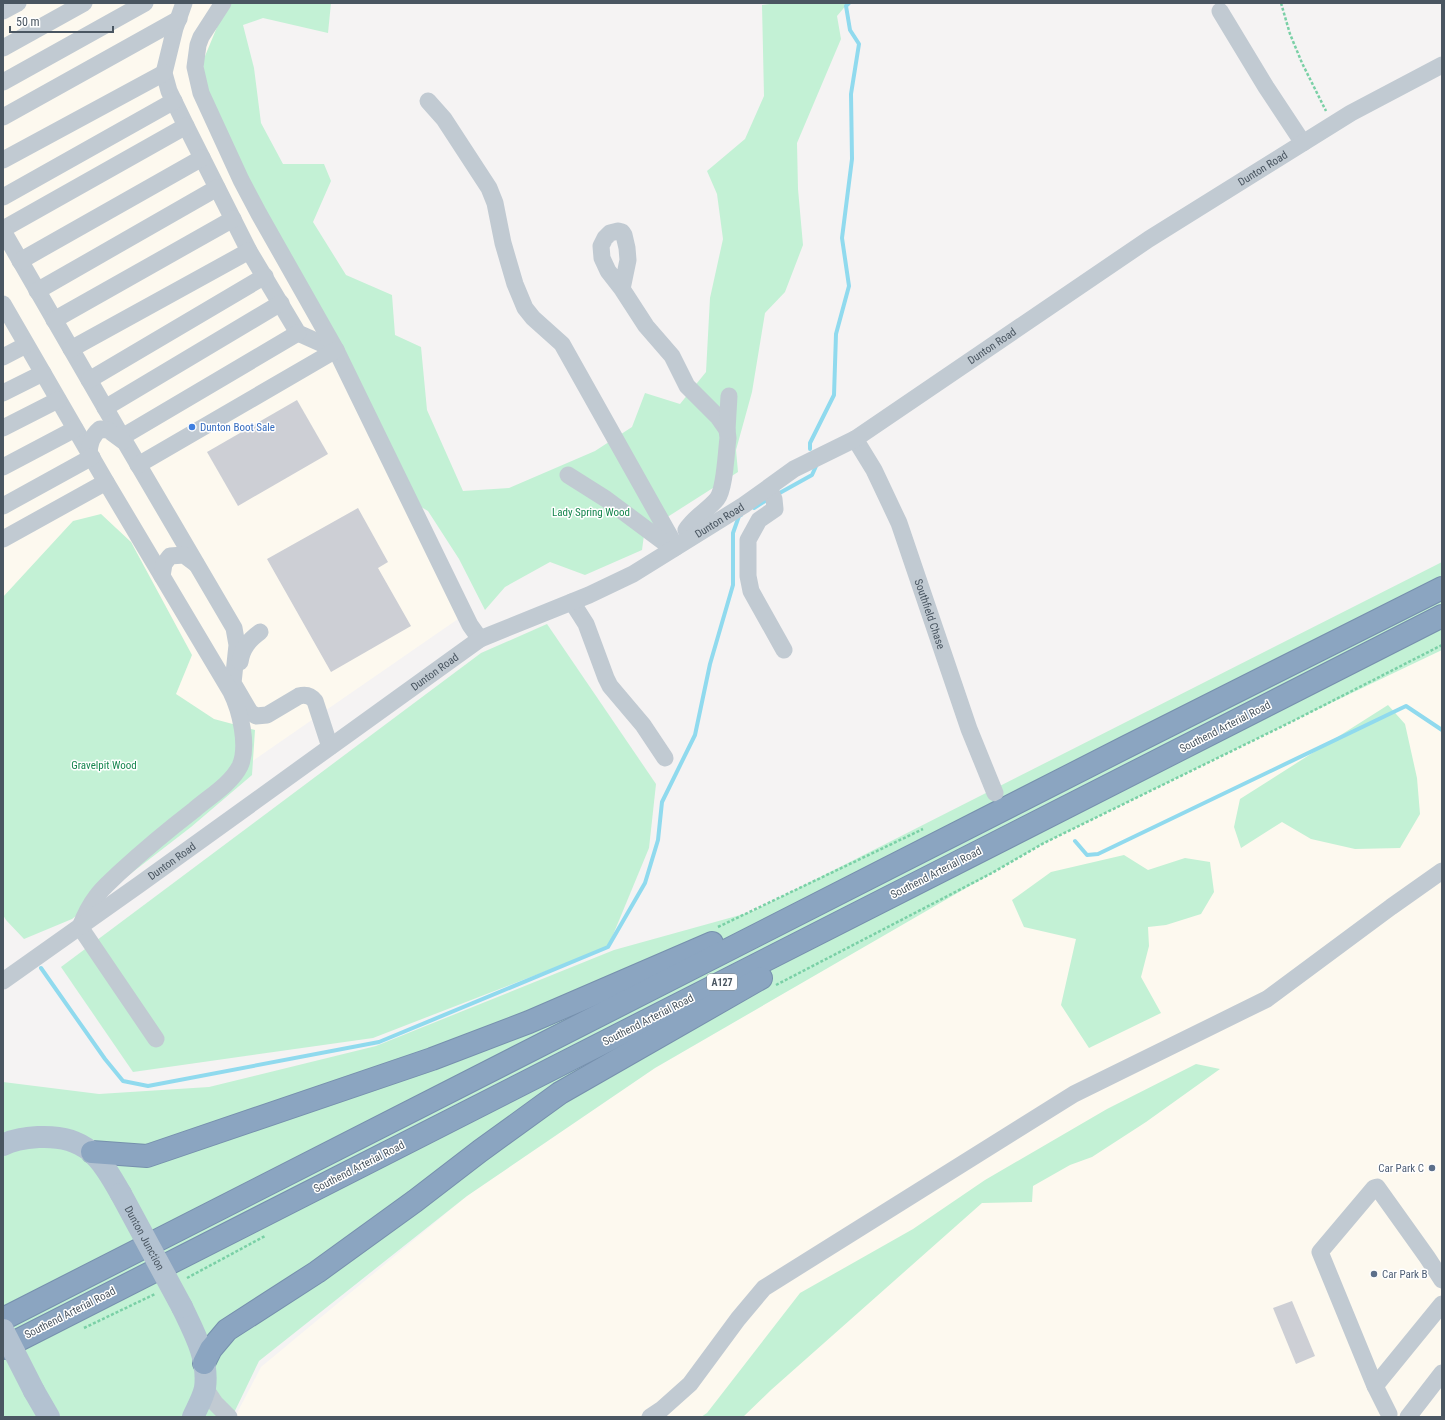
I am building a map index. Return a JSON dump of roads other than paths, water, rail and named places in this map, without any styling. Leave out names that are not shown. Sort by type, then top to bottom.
[{"type":"highway","name":"A127","points":[[3,1318],[999,801],[1442,588]]},
{"type":"highway","name":"Southend Arterial Road","points":[[3,1348],[1442,616]]},
{"type":"highway","points":[[92,1152],[147,1156],[432,1059],[529,1022],[717,941],[999,801]]},
{"type":"highway","points":[[204,1363],[211,1349],[227,1330],[317,1272],[560,1093],[765,976],[941,871]]},
{"type":"main road","name":"Dunton Junction","points":[[4,1144],[27,1138],[51,1137],[76,1142],[92,1152],[108,1169],[197,1337],[204,1363],[205,1388],[193,1417]]},
{"type":"main road","points":[[3,1330],[49,1417]]},
{"type":"street","points":[[3,11],[18,3]]},
{"type":"street","points":[[3,48],[84,3]]},
{"type":"street","points":[[3,82],[145,3]]},
{"type":"street","points":[[210,22],[214,3]]},
{"type":"street","points":[[223,3],[201,37],[195,56],[194,67],[201,93],[241,180],[336,350],[467,619],[480,639]]},
{"type":"street","points":[[182,11],[175,28],[164,73],[169,91],[249,251],[298,333],[336,350]]},
{"type":"street","points":[[3,117],[182,11]]},
{"type":"street","points":[[1220,11],[1266,87],[1303,143]]},
{"type":"street","name":"Dunton Road","points":[[3,981],[480,639],[572,602],[633,574],[744,505],[794,469],[855,439],[1149,240],[1303,143],[1352,113],[1442,65]]},
{"type":"street","points":[[3,160],[164,73]]},
{"type":"street","points":[[3,197],[174,101]]},
{"type":"street","points":[[428,101],[444,119],[488,188],[495,203],[503,244],[515,284],[525,308],[533,318],[562,344],[680,545]]},
{"type":"street","points":[[186,126],[3,230],[88,380],[234,628],[237,645],[232,679],[236,690],[250,712],[256,716],[267,714],[299,696],[304,695],[311,697],[315,701],[330,747]]},
{"type":"street","points":[[20,261],[202,158]]},
{"type":"street","points":[[38,291],[217,188]]},
{"type":"street","points":[[54,320],[233,219]]},
{"type":"street","points":[[71,349],[249,251]]},
{"type":"street","points":[[88,380],[265,276]]},
{"type":"street","points":[[622,289],[634,310],[672,356],[687,386],[718,416],[727,430]]},
{"type":"street","points":[[105,408],[281,303]]},
{"type":"street","points":[[5,312],[43,373],[234,698],[242,725],[243,754],[236,773],[225,784],[149,847],[105,887],[85,915],[80,927],[156,1039]]},
{"type":"street","points":[[124,441],[298,333]]},
{"type":"street","points":[[3,357],[26,345]]},
{"type":"street","points":[[138,465],[336,350]]},
{"type":"street","points":[[3,393],[43,373]]},
{"type":"street","points":[[680,545],[686,530],[691,523],[718,498],[722,488],[728,438],[729,396]]},
{"type":"street","points":[[3,428],[58,400]]},
{"type":"street","points":[[3,467],[75,429]]},
{"type":"street","points":[[90,455],[90,443],[93,435],[100,429],[108,430],[124,441]]},
{"type":"street","name":"Southfield Chase","points":[[855,439],[874,470],[899,523],[969,729],[999,801]]},
{"type":"street","points":[[3,506],[90,455]]},
{"type":"street","points":[[568,475],[680,545]]},
{"type":"street","points":[[3,539],[106,482]]},
{"type":"street","points":[[769,488],[774,499],[775,509],[760,520],[748,540],[748,576],[751,591],[784,650]]},
{"type":"street","points":[[162,576],[164,564],[170,556],[184,555],[196,565]]},
{"type":"street","points":[[572,602],[586,624],[610,686],[642,725],[666,758]]},
{"type":"street","points":[[236,690],[240,662],[244,650],[248,641],[260,632]]},
{"type":"street","points":[[650,1417],[662,1409],[690,1384],[738,1319],[764,1288],[1074,1094],[1267,999],[1442,871]]},
{"type":"street","points":[[1389,1414],[1375,1386],[1358,1340],[1338,1297],[1320,1252],[1375,1187],[1379,1189],[1442,1280]]},
{"type":"street","points":[[1375,1386],[1442,1304]]},
{"type":"street","points":[[1408,1417],[1442,1373]]},
{"type":"street","points":[[205,1388],[215,1403],[230,1417]]},
{"type":"waterway","points":[[810,449],[810,443],[834,395],[836,334],[849,286],[842,238],[852,159],[851,94],[859,44],[850,30],[846,6],[849,3]]},
{"type":"waterway","points":[[776,495],[812,475],[817,464]]},
{"type":"waterway","points":[[754,508],[770,498]]},
{"type":"waterway","points":[[41,968],[105,1059],[123,1081],[148,1086],[379,1042],[608,947],[645,883],[658,840],[662,802],[695,735],[710,664],[733,585],[733,533],[739,516],[741,515]]},
{"type":"waterway","points":[[1075,841],[1087,855],[1098,854],[1406,706],[1442,730]]},
{"type":"place","name":"Dunton Boot Sale","points":[[192,427]]},
{"type":"place","name":"Car Park C","points":[[1432,1168]]},
{"type":"place","name":"Car Park B","points":[[1374,1274]]},
{"type":"park label","name":"Lady Spring Wood","points":[[591,512]]},
{"type":"park label","name":"Gravelpit Wood","points":[[104,765]]}]
